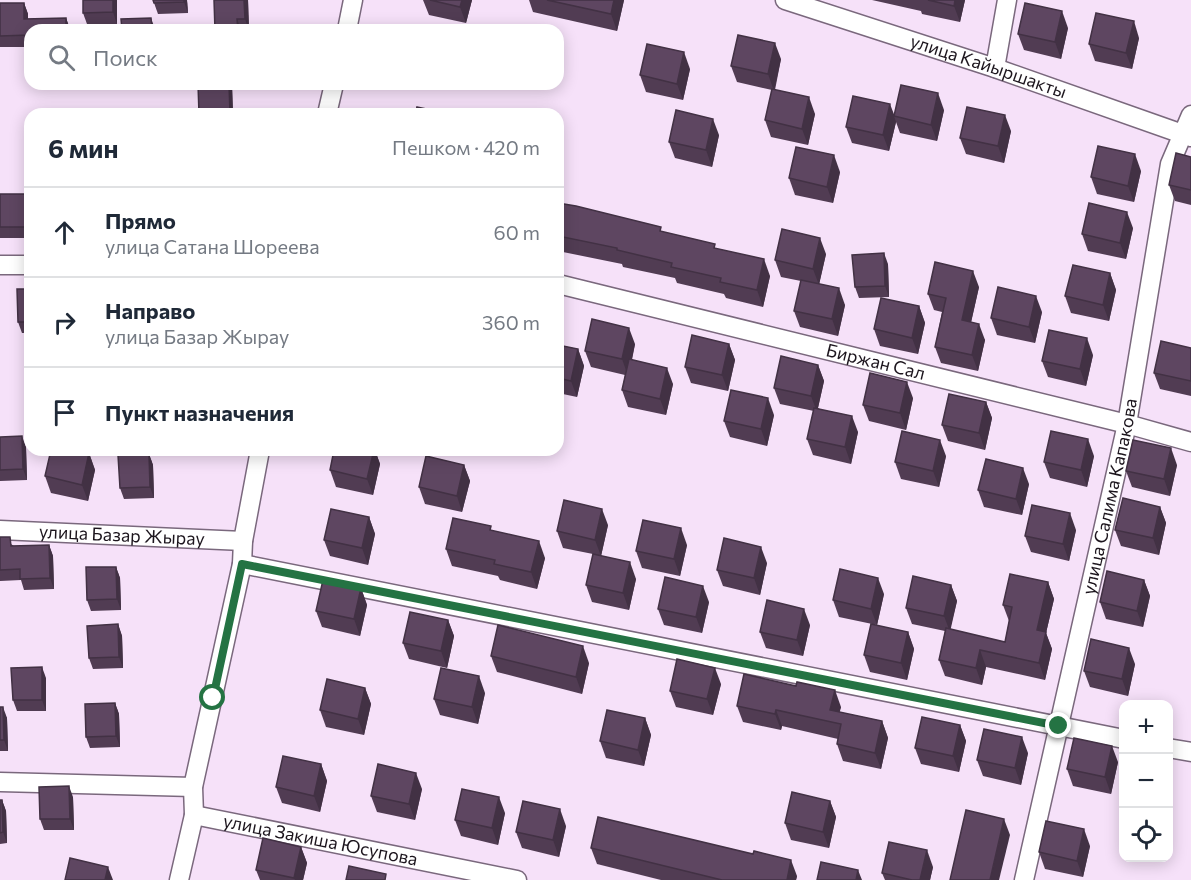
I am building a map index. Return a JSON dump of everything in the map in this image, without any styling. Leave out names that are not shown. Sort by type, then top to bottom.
[{"type":"street","points":[[348,24],[354,0]]},
{"type":"street","name":"улица Кайыршакты","points":[[784,0],[995,68],[1187,136]]},
{"type":"street","points":[[995,68],[1007,0]]},
{"type":"street","points":[[328,108],[333,90]]},
{"type":"street","name":"улица Салима Капакова","points":[[1024,880],[1127,424],[1170,164],[1187,136],[1191,115]]},
{"type":"street","points":[[0,265],[24,265]]},
{"type":"street","name":"Биржан Сал","points":[[564,285],[1127,424],[1191,442]]},
{"type":"street","points":[[179,880],[194,814],[194,787],[242,564],[243,541],[259,456]]},
{"type":"street","name":"улица Базар Жырау","points":[[0,530],[243,541]]},
{"type":"street","points":[[242,564],[1119,738]]},
{"type":"street","points":[[1173,749],[1191,752]]},
{"type":"street","points":[[0,782],[194,787]]},
{"type":"street","name":"улица Закиша Юсупова","points":[[194,814],[517,880]]},
{"type":"building","points":[[83,0],[113,0],[113,12],[83,13]]},
{"type":"building","points":[[153,0],[184,0],[184,2],[154,3]]},
{"type":"building","points":[[214,0],[244,0],[245,19],[237,19],[237,24],[215,24]]},
{"type":"building","points":[[430,0],[462,0],[460,7]]},
{"type":"building","points":[[547,0],[614,0],[611,14]]},
{"type":"building","points":[[928,0],[955,0],[954,6]]},
{"type":"building","points":[[0,3],[24,3],[24,19],[66,18],[66,24],[24,24],[24,35],[0,36]]},
{"type":"building","points":[[1025,3],[1062,11],[1055,42],[1018,34]]},
{"type":"building","points":[[1096,13],[1134,21],[1126,53],[1089,44]]},
{"type":"building","points":[[151,18],[152,24],[121,24],[121,19]]},
{"type":"building","points":[[738,35],[775,43],[768,74],[731,66]]},
{"type":"building","points":[[647,44],[684,52],[677,84],[640,75]]},
{"type":"building","points":[[901,85],[938,93],[931,125],[894,116]]},
{"type":"building","points":[[772,89],[809,97],[802,129],[765,120]]},
{"type":"building","points":[[198,90],[229,90],[230,108],[199,108]]},
{"type":"building","points":[[853,96],[890,104],[883,135],[846,127]]},
{"type":"building","points":[[967,107],[1005,115],[998,146],[960,138]]},
{"type":"building","points":[[676,110],[713,119],[706,150],[669,142]]},
{"type":"building","points":[[1098,146],[1135,154],[1128,186],[1091,177]]},
{"type":"building","points":[[796,147],[834,155],[827,187],[789,178]]},
{"type":"building","points":[[1176,153],[1191,157],[1191,190],[1169,185]]},
{"type":"building","points":[[0,194],[24,194],[24,227],[0,227]]},
{"type":"building","points":[[1089,203],[1127,212],[1120,243],[1082,234]]},
{"type":"building","points":[[564,204],[661,227],[660,231],[715,244],[714,248],[764,259],[757,290],[720,282],[721,278],[671,267],[672,263],[617,250],[617,248],[564,237]]},
{"type":"building","points":[[782,229],[820,238],[813,269],[775,260]]},
{"type":"building","points":[[884,253],[885,286],[855,287],[852,255]]},
{"type":"building","points":[[935,262],[973,271],[962,320],[979,324],[972,355],[935,347],[946,298],[928,294]]},
{"type":"building","points":[[1073,265],[1110,273],[1103,305],[1065,296]]},
{"type":"building","points":[[801,280],[839,288],[832,319],[794,311]]},
{"type":"building","points":[[998,287],[1036,296],[1029,327],[991,318]]},
{"type":"building","points":[[17,289],[24,289],[24,322],[18,322]]},
{"type":"building","points":[[881,298],[919,306],[912,338],[874,329]]},
{"type":"building","points":[[592,319],[629,328],[622,359],[585,351]]},
{"type":"building","points":[[1049,330],[1087,338],[1080,369],[1042,361]]},
{"type":"building","points":[[692,335],[729,344],[722,375],[685,367]]},
{"type":"building","points":[[1161,341],[1191,348],[1191,381],[1154,373]]},
{"type":"building","points":[[564,346],[578,349],[571,381],[564,379]]},
{"type":"building","points":[[781,356],[818,365],[811,396],[774,388]]},
{"type":"building","points":[[629,359],[667,368],[660,399],[622,390]]},
{"type":"building","points":[[870,373],[907,382],[900,413],[863,405]]},
{"type":"building","points":[[731,390],[768,398],[761,429],[724,421]]},
{"type":"building","points":[[949,394],[986,402],[979,433],[942,425]]},
{"type":"building","points":[[814,408],[852,416],[845,447],[807,439]]},
{"type":"building","points":[[902,431],[940,440],[933,471],[895,462]]},
{"type":"building","points":[[1051,431],[1088,439],[1081,470],[1044,462]]},
{"type":"building","points":[[22,436],[23,469],[0,470],[0,437]]},
{"type":"building","points":[[1133,440],[1171,448],[1164,479],[1126,471]]},
{"type":"building","points":[[50,456],[88,456],[82,485],[45,476]]},
{"type":"building","points":[[118,456],[149,456],[150,487],[120,488]]},
{"type":"building","points":[[333,456],[373,456],[367,479],[330,470]]},
{"type":"building","points":[[426,456],[464,465],[457,496],[419,487]]},
{"type":"building","points":[[986,459],[1023,468],[1016,499],[978,490]]},
{"type":"building","points":[[1123,498],[1160,507],[1153,538],[1115,530]]},
{"type":"building","points":[[564,500],[602,509],[595,540],[557,531]]},
{"type":"building","points":[[1032,505],[1070,513],[1063,544],[1025,536]]},
{"type":"building","points":[[331,509],[369,517],[362,548],[324,540]]},
{"type":"building","points":[[453,518],[491,526],[490,530],[539,541],[531,572],[494,564],[495,560],[446,549]]},
{"type":"building","points":[[643,520],[681,528],[674,559],[636,551]]},
{"type":"building","points":[[0,537],[10,537],[11,546],[49,545],[50,578],[20,579],[20,569],[0,570]]},
{"type":"building","points":[[724,538],[761,547],[754,578],[717,570]]},
{"type":"building","points":[[593,554],[630,562],[623,593],[586,585]]},
{"type":"building","points":[[86,567],[116,567],[117,599],[87,600]]},
{"type":"building","points":[[840,569],[878,578],[871,609],[833,600]]},
{"type":"building","points":[[1107,571],[1144,580],[1137,611],[1100,602]]},
{"type":"building","points":[[1010,574],[1048,582],[1037,630],[1046,632],[1039,663],[980,650],[976,668],[939,660],[946,628],[1005,642],[1012,607],[1003,605]]},
{"type":"building","points":[[913,576],[951,585],[944,616],[906,608]]},
{"type":"building","points":[[665,577],[703,586],[696,617],[658,609]]},
{"type":"building","points":[[323,580],[361,588],[354,619],[316,611]]},
{"type":"building","points":[[767,600],[804,609],[797,640],[760,632]]},
{"type":"building","points":[[410,612],[448,620],[441,651],[403,643]]},
{"type":"building","points":[[118,624],[119,657],[89,658],[87,626]]},
{"type":"building","points":[[871,624],[908,632],[901,663],[864,655]]},
{"type":"building","points":[[498,625],[583,646],[576,677],[491,656]]},
{"type":"building","points":[[1091,639],[1129,648],[1122,679],[1084,671]]},
{"type":"building","points":[[677,659],[715,668],[707,699],[670,691]]},
{"type":"building","points":[[42,667],[42,700],[13,700],[11,668]]},
{"type":"building","points":[[441,668],[479,676],[472,707],[434,699]]},
{"type":"building","points":[[744,674],[796,686],[797,682],[835,690],[830,710],[882,721],[875,753],[837,744],[841,724],[776,710],[775,714],[737,706]]},
{"type":"building","points":[[327,679],[365,688],[358,719],[320,710]]},
{"type":"building","points":[[115,703],[116,736],[86,737],[85,704]]},
{"type":"building","points":[[0,707],[3,707],[4,740],[0,740]]},
{"type":"building","points":[[607,710],[645,718],[638,750],[600,741]]},
{"type":"building","points":[[922,717],[960,725],[953,756],[915,748]]},
{"type":"building","points":[[984,729],[1022,737],[1015,768],[977,760]]},
{"type":"building","points":[[1074,738],[1112,746],[1105,777],[1067,769]]},
{"type":"building","points":[[283,756],[321,764],[314,796],[276,787]]},
{"type":"building","points":[[378,764],[416,773],[409,804],[371,796]]},
{"type":"building","points":[[69,786],[70,819],[40,819],[39,787]]},
{"type":"building","points":[[462,789],[499,797],[492,828],[455,820]]},
{"type":"building","points":[[792,792],[830,801],[823,832],[785,823]]},
{"type":"building","points":[[0,800],[2,800],[3,832],[0,833]]},
{"type":"building","points":[[523,801],[560,809],[553,840],[516,832]]},
{"type":"building","points":[[966,810],[1004,819],[990,880],[950,880]]},
{"type":"building","points":[[598,817],[753,854],[754,851],[791,860],[787,880],[722,880],[591,848]]},
{"type":"building","points":[[1046,821],[1084,829],[1077,861],[1039,852]]},
{"type":"building","points":[[263,838],[301,847],[294,878],[256,870]]},
{"type":"building","points":[[889,842],[927,850],[920,880],[882,873]]},
{"type":"building","points":[[70,858],[108,867],[105,880],[65,880]]},
{"type":"building","points":[[821,862],[858,870],[856,880],[817,880]]},
{"type":"building","points":[[349,866],[386,874],[385,880],[346,880]]},
{"type":"route","points":[[213,698],[242,564],[1059,726]]}]
